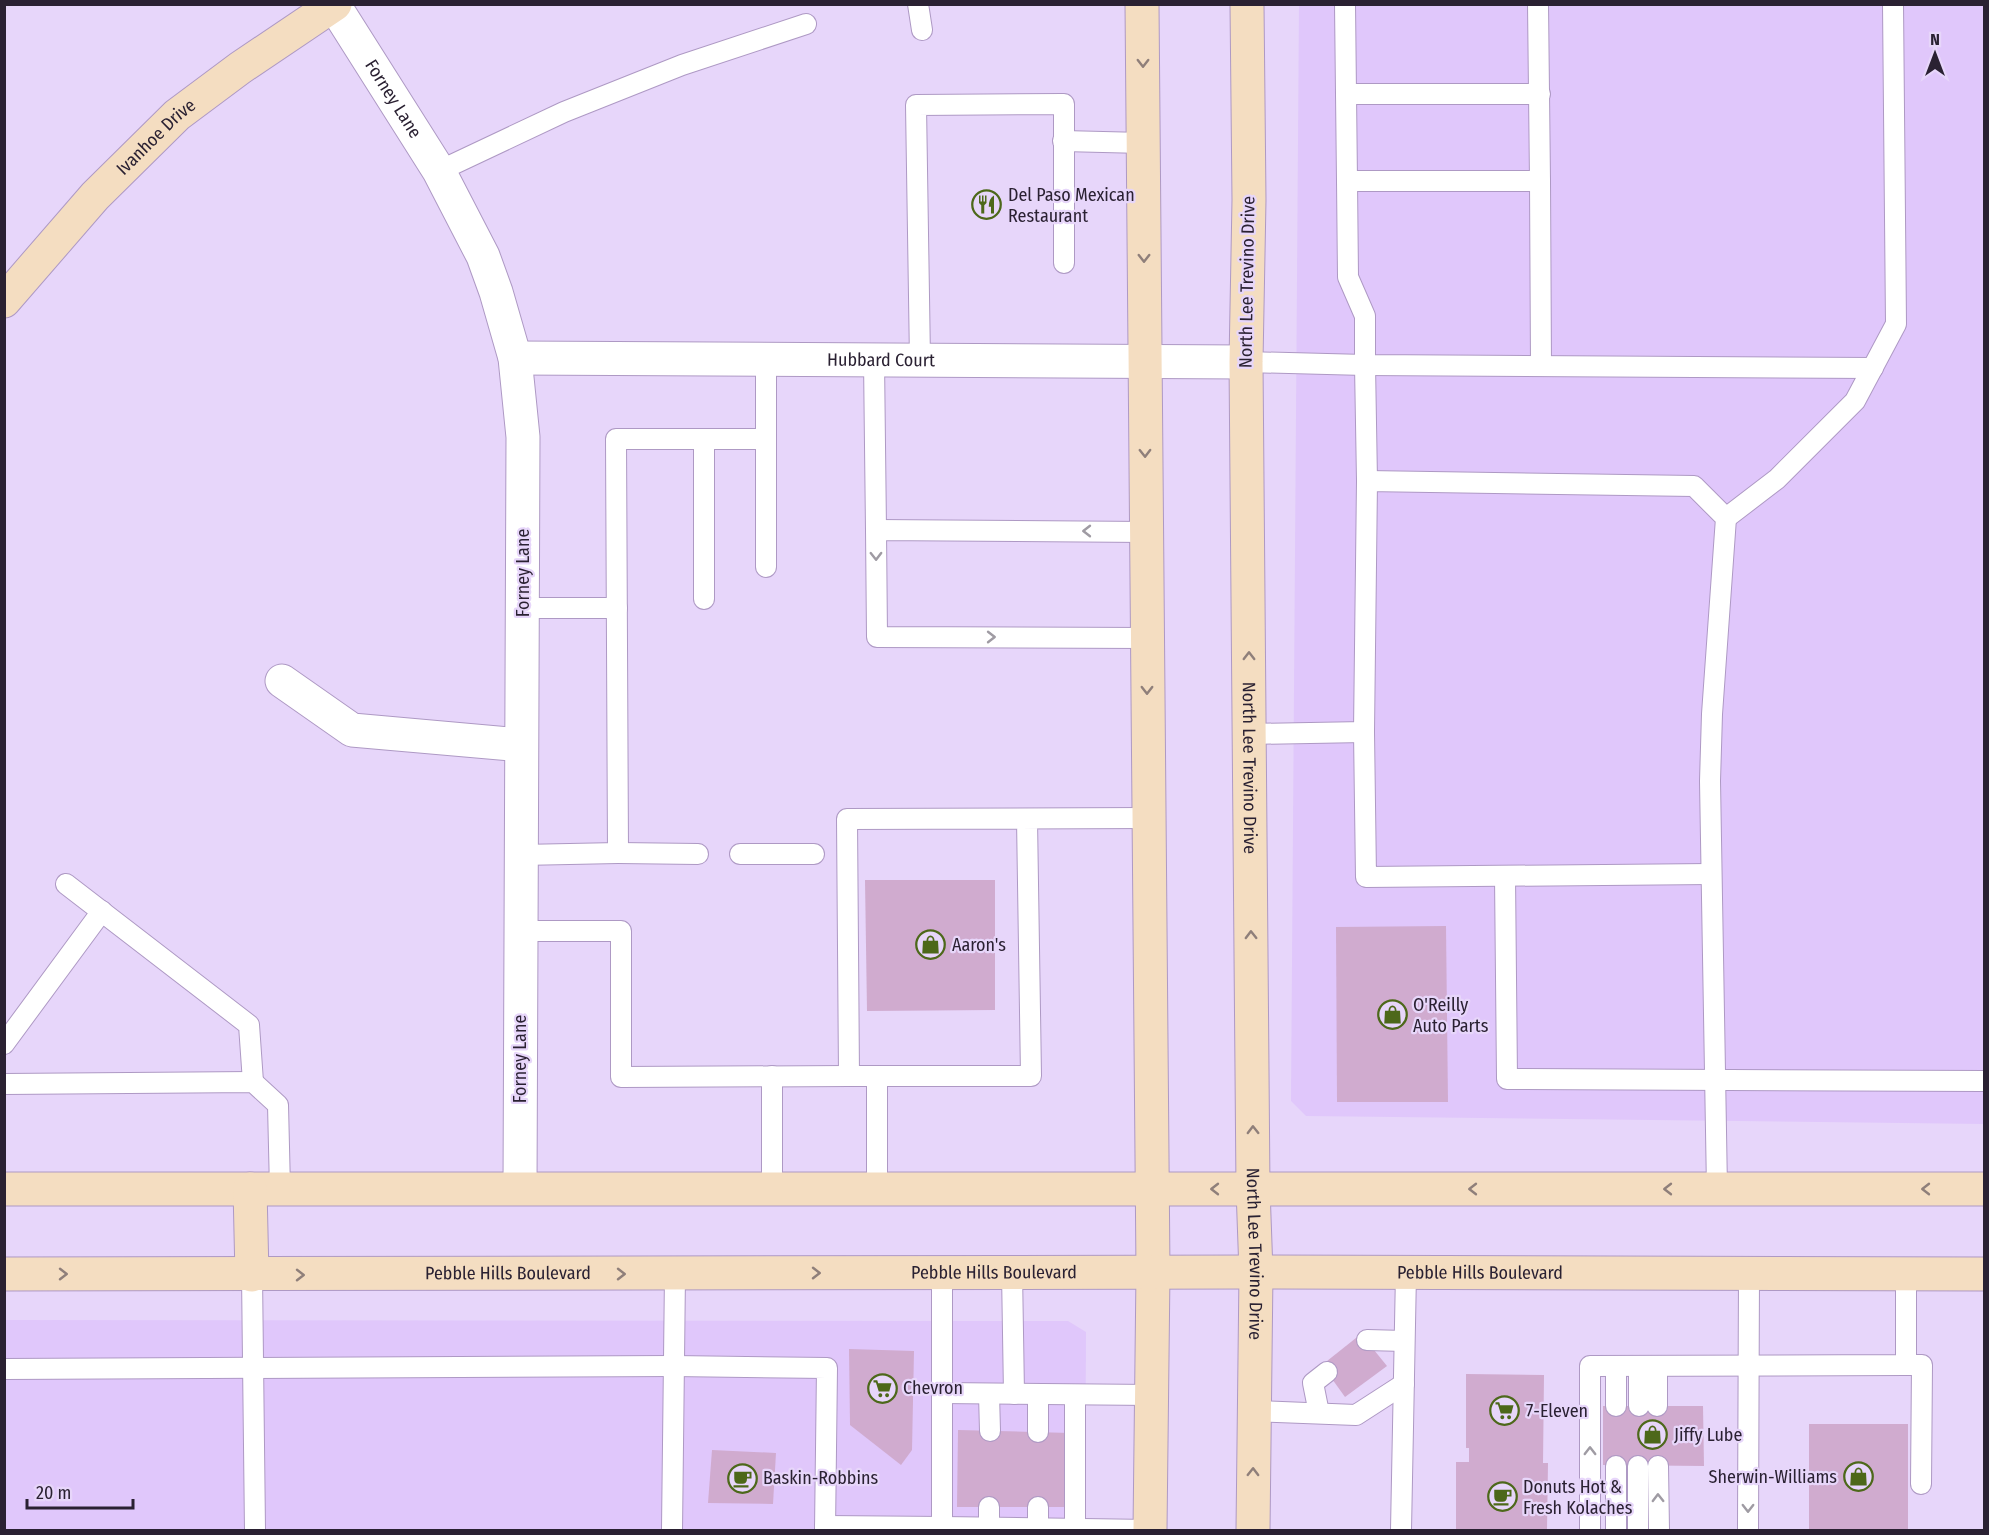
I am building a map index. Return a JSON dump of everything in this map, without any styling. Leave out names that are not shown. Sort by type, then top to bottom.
[{"type":"main road","points":[[1142,4],[1153,1272],[1150,1530]]},
{"type":"main road","name":"North Lee Trevino Drive","points":[[1247,4],[1249,200],[1246,362],[1253,1189],[1256,1272],[1253,1530]]},
{"type":"main road","name":"Ivanhoe Drive","points":[[4,301],[95,196],[177,115],[240,68],[335,5]]},
{"type":"main road","points":[[4,1189],[1984,1189]]},
{"type":"main road","points":[[252,1275],[265,1189]]},
{"type":"main road","name":"Pebble Hills Boulevard","points":[[4,1274],[1256,1272],[1984,1275]]},
{"type":"street","name":"Forney Lane","points":[[335,5],[439,171],[483,256],[515,358],[523,436],[520,1188]]},
{"type":"street","name":"Hubbard Court","points":[[515,358],[1246,362]]},
{"type":"street","points":[[282,681],[352,730],[522,745]]},
{"type":"lane","points":[[918,4],[922,30]]},
{"type":"lane","points":[[1345,4],[1348,277],[1365,316],[1366,877],[1711,874]]},
{"type":"lane","points":[[1538,4],[1541,366]]},
{"type":"lane","points":[[1717,1189],[1710,781],[1712,714],[1726,518],[1777,479],[1856,401],[1896,324],[1893,4]]},
{"type":"lane","points":[[439,171],[574,108],[682,65],[806,24]]},
{"type":"lane","points":[[1346,94],[1539,94]]},
{"type":"lane","points":[[920,360],[916,105],[1064,104],[1064,263]]},
{"type":"lane","points":[[1063,141],[1143,143]]},
{"type":"lane","points":[[1347,181],[1540,181]]},
{"type":"lane","points":[[766,359],[766,567]]},
{"type":"lane","points":[[874,360],[877,637],[1147,639]]},
{"type":"lane","points":[[1246,362],[1365,365],[1873,368]]},
{"type":"lane","points":[[704,439],[704,599]]},
{"type":"lane","points":[[618,853],[616,440],[766,439]]},
{"type":"lane","points":[[1367,481],[1694,486],[1726,518]]},
{"type":"lane","points":[[876,530],[1146,532]]},
{"type":"lane","points":[[522,608],[617,608]]},
{"type":"lane","points":[[1249,734],[1364,732]]},
{"type":"lane","points":[[849,1076],[848,819],[1148,818]]},
{"type":"lane","points":[[521,931],[621,931],[621,1077],[1030,1076],[1028,819]]},
{"type":"lane","points":[[522,855],[698,854]]},
{"type":"lane","points":[[740,854],[814,854]]},
{"type":"lane","points":[[1505,876],[1507,1079],[1984,1082]]},
{"type":"lane","points":[[66,884],[249,1025],[253,1082]]},
{"type":"lane","points":[[4,1044],[102,912]]},
{"type":"lane","points":[[772,1076],[772,1189]]},
{"type":"lane","points":[[877,1076],[877,1189]]},
{"type":"lane","points":[[4,1084],[253,1082],[278,1105],[265,1189]]},
{"type":"lane","points":[[1012,1272],[1014,1394]]},
{"type":"lane","points":[[942,1273],[942,1527]]},
{"type":"lane","points":[[1401,1530],[1406,1273]]},
{"type":"lane","points":[[1748,1530],[1749,1273]]},
{"type":"lane","points":[[672,1530],[675,1274]]},
{"type":"lane","points":[[1906,1274],[1906,1365]]},
{"type":"lane","points":[[252,1275],[255,1530]]},
{"type":"lane","points":[[1367,1340],[1404,1341]]},
{"type":"lane","points":[[1590,1530],[1590,1366],[1922,1365],[1921,1485]]},
{"type":"lane","points":[[4,1369],[674,1366],[827,1368],[825,1528],[1150,1530]]},
{"type":"lane","points":[[1616,1366],[1616,1406]]},
{"type":"lane","points":[[1648,1366],[1648,1406]]},
{"type":"lane","points":[[1319,1413],[1313,1383],[1327,1372]]},
{"type":"lane","points":[[1254,1411],[1356,1415],[1404,1383]]},
{"type":"lane","points":[[942,1394],[1152,1395]]},
{"type":"lane","points":[[989,1394],[990,1431]]},
{"type":"lane","points":[[1038,1395],[1038,1432]]},
{"type":"lane","points":[[1075,1395],[1076,1530]]},
{"type":"lane","points":[[1616,1466],[1617,1530]]},
{"type":"lane","points":[[1638,1530],[1648,1466],[1659,1530]]},
{"type":"lane","points":[[989,1507],[989,1528]]},
{"type":"lane","points":[[1038,1507],[1038,1528]]},
{"type":"shaded area","points":[[1299,5],[1984,5],[1984,1124],[1306,1116],[1291,1101]]},
{"type":"shaded area","points":[[5,1320],[1068,1321],[1086,1332],[1085,1530],[5,1530]]},
{"type":"building","name":"Aaron's","points":[[865,880],[995,880],[995,1010],[867,1011]]},
{"type":"building","name":"O'Reilly Auto Parts","points":[[1446,926],[1448,1102],[1337,1102],[1336,927]]},
{"type":"building","points":[[1361,1334],[1387,1366],[1345,1397],[1322,1365]]},
{"type":"building","name":"Chevron","points":[[849,1349],[914,1351],[912,1450],[901,1465],[850,1425]]},
{"type":"building","points":[[1466,1374],[1544,1375],[1543,1463],[1548,1463],[1547,1530],[1456,1530],[1456,1462],[1469,1462],[1469,1448],[1466,1448]]},
{"type":"building","name":"Jiffy Lube","points":[[1603,1406],[1703,1406],[1704,1466],[1603,1465]]},
{"type":"building","name":"Sherwin-Williams","points":[[1809,1424],[1908,1424],[1908,1530],[1809,1530]]},
{"type":"building","name":"Chevron","points":[[958,1430],[1070,1433],[1069,1507],[957,1507]]},
{"type":"building","name":"Baskin-Robbins","points":[[712,1450],[776,1453],[773,1504],[708,1503]]},
{"type":"place","name":"Del Paso Mexican Restaurant","points":[[987,205]]},
{"type":"place","name":"Aaron's","points":[[931,945]]},
{"type":"place","name":"O'Reilly Auto Parts","points":[[1392,1015]]},
{"type":"place","name":"Chevron","points":[[882,1388]]},
{"type":"place","name":"7-Eleven","points":[[1505,1411]]},
{"type":"place","name":"Jiffy Lube","points":[[1653,1435]]},
{"type":"place","name":"Sherwin-Williams","points":[[1858,1477]]},
{"type":"place","name":"Baskin-Robbins","points":[[742,1478]]},
{"type":"place","name":"Donuts Hot & Fresh Kolaches","points":[[1502,1497]]}]
